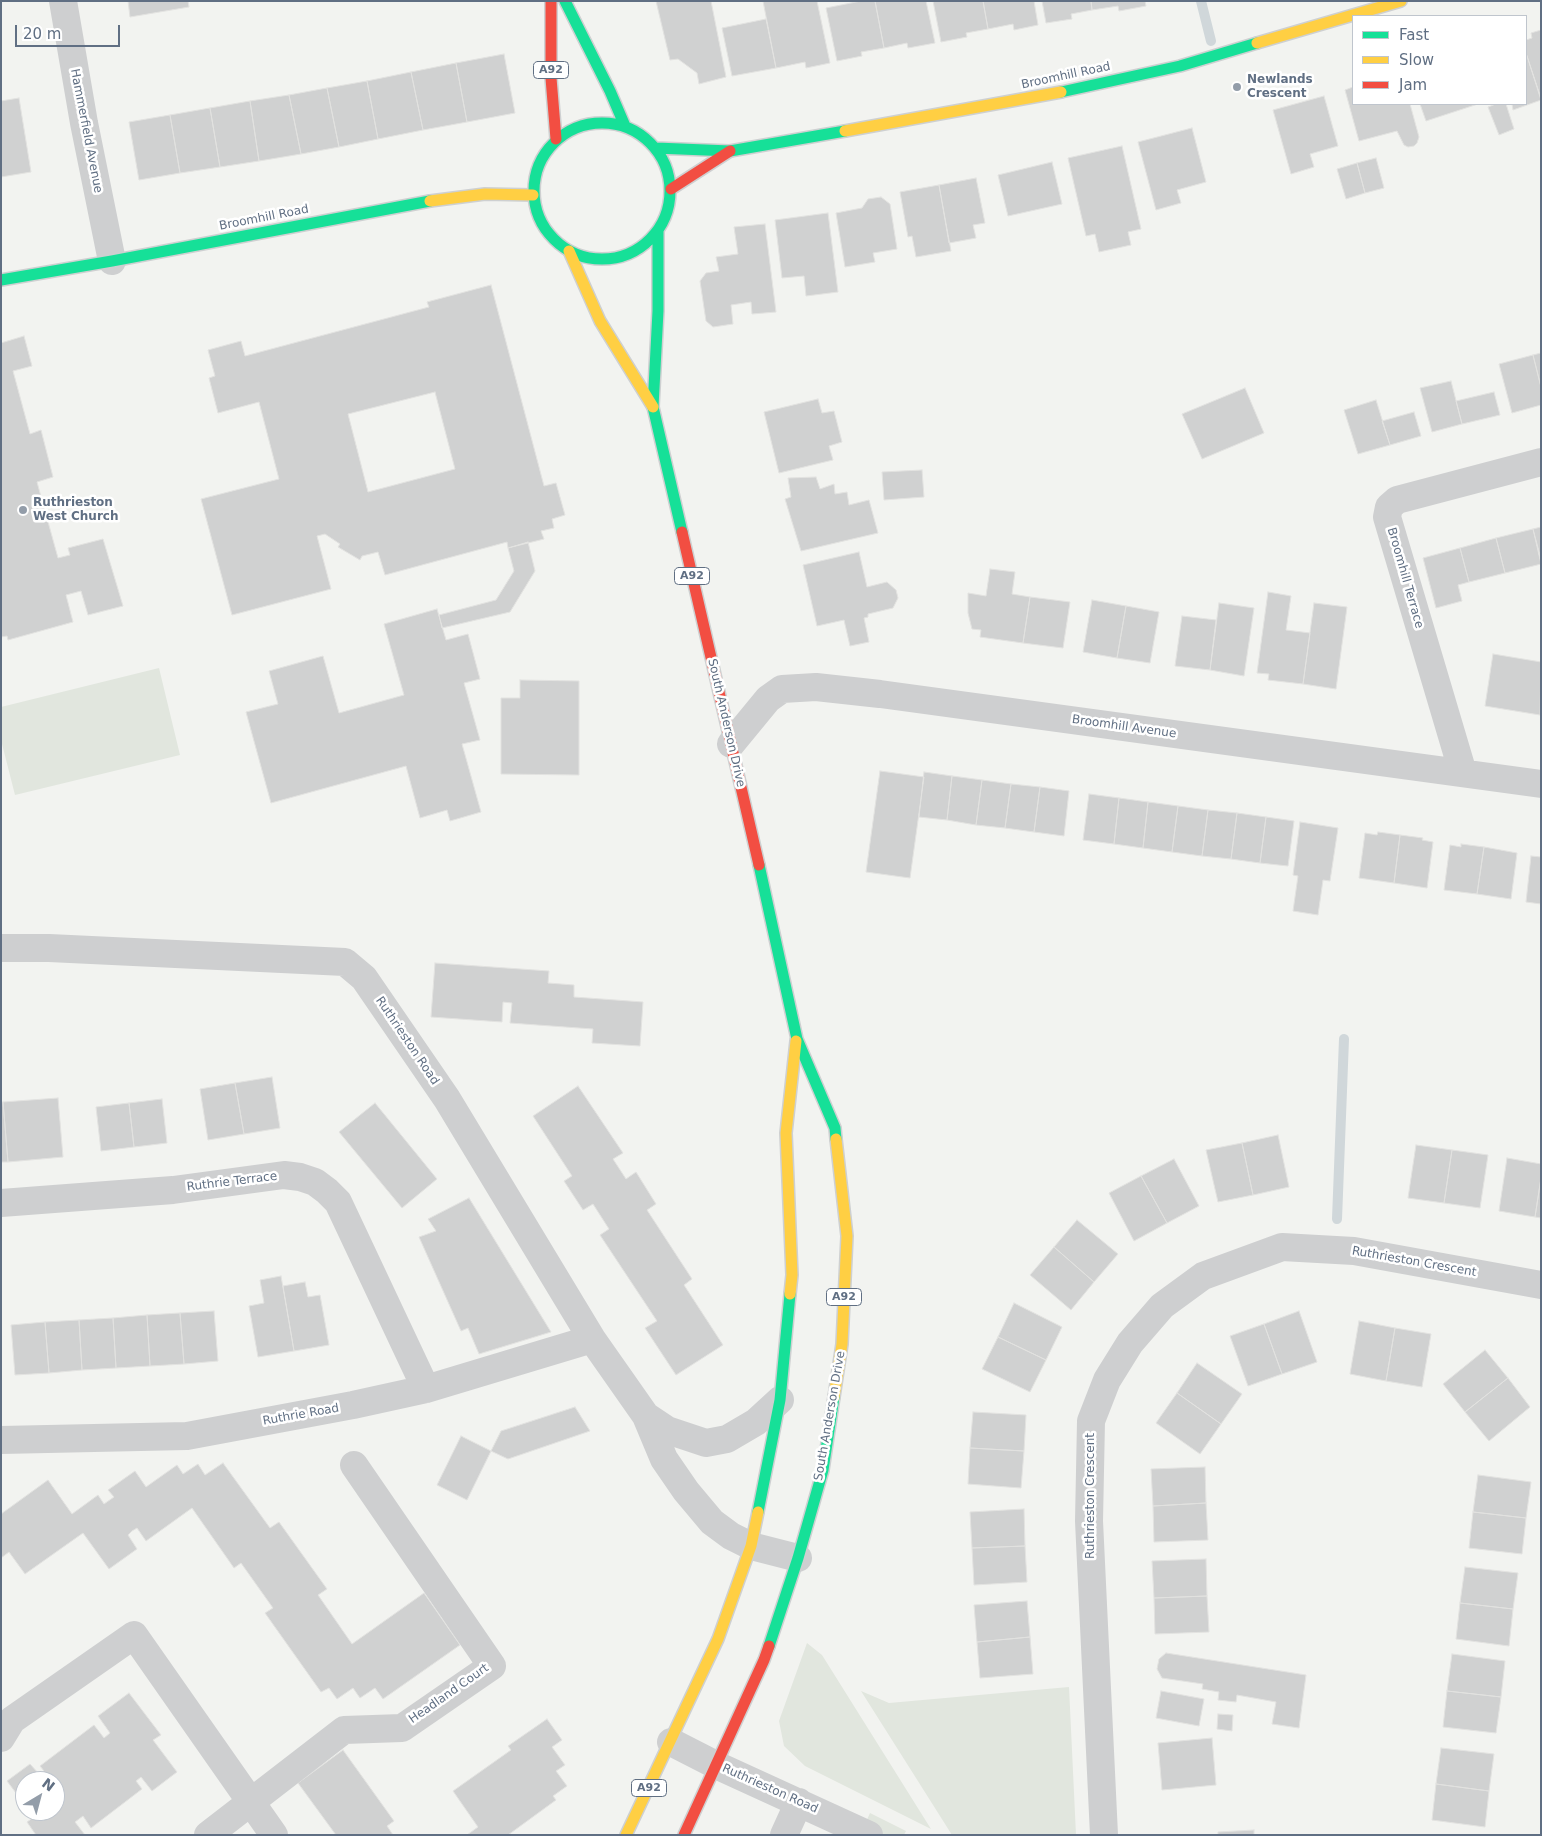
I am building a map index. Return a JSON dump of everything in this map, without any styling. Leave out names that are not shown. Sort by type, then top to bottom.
[{"type":"main road","name":"A92","points":[[551,1],[552,78],[556,140]]},
{"type":"main road","points":[[565,1],[610,90],[625,126]]},
{"type":"main road","name":"Broomhill Road","points":[[1353,15],[1401,1]]},
{"type":"main road","name":"Broomhill Road","points":[[656,148],[730,152],[1031,98],[1180,66],[1352,15]]},
{"type":"main road","name":"A92","points":[[601,122],[625,126],[642,135],[656,148],[667,167],[671,189],[668,211],[658,231],[640,248],[618,258],[593,259],[569,251],[555,241],[544,228],[536,212],[533,195],[534,180],[538,164],[545,151],[556,140],[577,127],[601,122]]},
{"type":"main road","name":"Broomhill Road","points":[[671,189],[730,152]]},
{"type":"main road","name":"Broomhill Road","points":[[1,280],[112,261],[439,199],[485,194],[533,195]]},
{"type":"main road","name":"A92","points":[[652,407],[658,311],[658,231]]},
{"type":"main road","name":"A92","points":[[569,251],[600,321],[652,407]]},
{"type":"main road","name":"South Anderson Drive","points":[[652,407],[760,868],[797,1039],[835,1128],[846,1236],[842,1344],[823,1470],[798,1558],[764,1660],[684,1835]]},
{"type":"main road","name":"South Anderson Drive","points":[[626,1835],[718,1639],[751,1546],[780,1400],[792,1275],[786,1133],[797,1039]]},
{"type":"street","name":"Hammerfield Avenue","points":[[63,1],[84,123],[112,261]]},
{"type":"street","name":"Broomhill Terrace","points":[[1462,773],[1387,517],[1389,507],[1397,500],[1541,462]]},
{"type":"street","name":"Broomhill Avenue","points":[[731,744],[768,699],[782,689],[816,687],[880,694],[1541,784]]},
{"type":"street","name":"Ruthrieston Road","points":[[1,948],[49,948],[345,962],[364,978],[447,1099],[592,1339],[646,1416],[664,1459],[686,1492],[712,1522],[731,1536],[751,1546],[798,1558]]},
{"type":"street","name":"Ruthrie Terrace","points":[[1,1203],[173,1190],[284,1175],[300,1177],[315,1182],[338,1202],[426,1389]]},
{"type":"street","name":"Ruthrieston Crescent","points":[[1104,1835],[1090,1521],[1091,1421],[1107,1380],[1130,1343],[1162,1306],[1203,1276],[1282,1247],[1354,1251],[1541,1285]]},
{"type":"street","name":"Ruthrie Road","points":[[1,1440],[187,1436],[353,1405],[426,1389],[592,1339]]},
{"type":"street","name":"Ruthrieston Road","points":[[646,1416],[667,1430],[706,1443],[727,1440],[756,1422],[780,1400]]},
{"type":"street","name":"Headland Court","points":[[208,1835],[344,1730],[402,1728],[492,1666],[354,1465]]},
{"type":"street","points":[[1,1738],[12,1720],[134,1635],[274,1835]]},
{"type":"street","name":"Ruthrieston Road","points":[[671,1742],[716,1765],[869,1835]]},
{"type":"street","points":[[784,1835],[799,1802]]},
{"type":"shaded area","points":[[159,668],[180,755],[15,795],[1,740],[1,707]]},
{"type":"shaded area","points":[[807,1643],[822,1655],[931,1829],[805,1766],[784,1746],[779,1721]]},
{"type":"shaded area","points":[[1069,1687],[1076,1835],[952,1835],[861,1691],[889,1703]]},
{"type":"shaded area","points":[[870,1813],[906,1831],[904,1835],[860,1835]]},
{"type":"building","points":[[128,1],[188,1],[189,7],[130,17]]},
{"type":"building","points":[[656,1],[711,1],[726,77],[699,84],[697,73],[678,59],[670,60]]},
{"type":"building","points":[[763,1],[817,1],[830,63],[806,68],[805,62],[776,68]]},
{"type":"building","points":[[861,1],[875,1],[884,48],[861,52],[862,56],[837,61],[826,8]]},
{"type":"building","points":[[875,1],[926,1],[935,43],[908,48],[907,43],[884,48]]},
{"type":"building","points":[[933,1],[983,1],[988,29],[966,33],[967,37],[941,42]]},
{"type":"building","points":[[983,1],[1034,1],[1038,25],[1014,30],[1013,24],[988,29]]},
{"type":"building","points":[[1042,1],[1091,1],[1092,10],[1071,14],[1072,19],[1046,23]]},
{"type":"building","points":[[1091,1],[1145,1],[1146,6],[1119,11],[1118,6],[1092,10]]},
{"type":"building","points":[[766,19],[776,68],[732,76],[722,28]]},
{"type":"building","points":[[1541,30],[1541,98],[1527,56],[1527,40],[1532,38],[1531,33]]},
{"type":"building","points":[[504,54],[515,113],[467,122],[456,63]]},
{"type":"building","points":[[1527,56],[1541,100],[1527,105]]},
{"type":"building","points":[[456,63],[467,122],[423,130],[411,72]]},
{"type":"building","points":[[411,72],[423,130],[378,139],[367,81]]},
{"type":"building","points":[[367,81],[378,139],[339,147],[327,88]]},
{"type":"building","points":[[1352,87],[1352,105],[1410,105],[1419,137],[1417,143],[1414,146],[1408,147],[1404,145],[1397,131],[1359,141],[1345,90]]},
{"type":"building","points":[[327,88],[339,147],[301,154],[289,95]]},
{"type":"building","points":[[289,95],[301,154],[259,161],[250,101]]},
{"type":"building","points":[[1324,96],[1338,146],[1310,154],[1314,167],[1291,174],[1273,110]]},
{"type":"building","points":[[19,98],[31,172],[1,177],[1,101]]},
{"type":"building","points":[[250,101],[259,161],[220,167],[210,108]]},
{"type":"building","points":[[1420,105],[1475,105],[1426,121]]},
{"type":"building","points":[[1506,105],[1514,129],[1499,135],[1488,107]]},
{"type":"building","points":[[1512,105],[1527,105],[1513,110]]},
{"type":"building","points":[[210,108],[220,167],[180,173],[170,115]]},
{"type":"building","points":[[170,115],[180,173],[139,180],[129,122]]},
{"type":"building","points":[[1192,128],[1206,182],[1177,190],[1181,203],[1156,210],[1138,142]]},
{"type":"building","points":[[1122,146],[1141,229],[1128,232],[1131,245],[1099,252],[1095,234],[1086,236],[1068,158]]},
{"type":"building","points":[[1376,158],[1384,188],[1365,193],[1357,163]]},
{"type":"building","points":[[1052,162],[1062,204],[1008,216],[998,175]]},
{"type":"building","points":[[1357,163],[1365,193],[1346,199],[1337,169]]},
{"type":"building","points":[[976,178],[985,223],[973,225],[976,238],[949,243],[939,185]]},
{"type":"building","points":[[939,185],[951,251],[916,257],[912,236],[908,237],[900,192]]},
{"type":"building","points":[[881,197],[890,204],[897,249],[873,253],[875,262],[845,267],[836,213],[862,208],[868,199]]},
{"type":"building","points":[[828,213],[838,292],[806,296],[804,276],[782,278],[775,220]]},
{"type":"building","points":[[765,224],[776,312],[752,314],[751,302],[731,305],[733,324],[713,327],[706,321],[700,281],[706,273],[719,271],[716,257],[738,254],[734,227]]},
{"type":"building","points":[[491,285],[544,486],[556,483],[565,515],[552,519],[554,528],[541,531],[544,539],[508,548],[507,542],[385,575],[378,552],[362,556],[360,560],[338,547],[340,544],[325,534],[317,536],[331,589],[232,615],[201,499],[279,479],[259,402],[218,413],[209,378],[215,376],[208,350],[241,341],[245,356],[429,307],[427,302]],"holes":[[[435,392],[455,469],[368,492],[348,414]]]},
{"type":"building","name":"Ruthrieston West Church","points":[[24,336],[32,366],[13,371],[30,434],[41,430],[53,477],[37,482],[58,558],[70,555],[68,548],[103,539],[123,606],[88,615],[81,591],[66,595],[73,622],[8,640],[7,636],[1,637],[1,343]]},
{"type":"building","points":[[1541,353],[1541,387],[1533,355]]},
{"type":"building","points":[[1533,355],[1541,387],[1541,405],[1512,413],[1499,364]]},
{"type":"building","points":[[1451,381],[1462,424],[1432,432],[1420,388]]},
{"type":"building","points":[[1245,388],[1264,433],[1202,459],[1182,414]]},
{"type":"building","points":[[1494,392],[1500,415],[1462,424],[1456,401]]},
{"type":"building","points":[[818,399],[822,413],[834,411],[842,442],[829,446],[833,460],[779,473],[764,412]]},
{"type":"building","points":[[1376,400],[1390,445],[1358,454],[1344,410]]},
{"type":"building","points":[[1414,412],[1421,436],[1390,445],[1382,421]]},
{"type":"building","points":[[922,470],[924,497],[884,500],[882,472]]},
{"type":"building","points":[[816,477],[820,489],[834,484],[835,494],[847,492],[849,505],[869,500],[878,533],[801,551],[785,499],[791,497],[788,478]]},
{"type":"building","points":[[1541,527],[1541,559],[1533,529]]},
{"type":"building","points":[[1533,529],[1541,564],[1505,573],[1496,538]]},
{"type":"building","points":[[1496,538],[1505,573],[1469,582],[1460,548]]},
{"type":"building","points":[[528,542],[535,571],[510,612],[442,628],[439,615],[496,600],[514,571],[508,548]]},
{"type":"building","points":[[1460,548],[1469,582],[1458,585],[1462,601],[1436,608],[1423,558]]},
{"type":"building","points":[[859,552],[867,587],[887,582],[896,590],[898,598],[893,608],[868,614],[868,617],[864,618],[869,642],[850,646],[844,620],[817,626],[803,565]]},
{"type":"building","points":[[990,569],[1015,572],[1012,594],[1030,597],[1023,643],[980,637],[981,630],[972,629],[968,613],[968,593],[986,596]]},
{"type":"building","points":[[1268,592],[1291,596],[1286,630],[1310,633],[1303,684],[1268,680],[1269,674],[1257,673]]},
{"type":"building","points":[[1030,597],[1070,602],[1063,648],[1023,643]]},
{"type":"building","points":[[1092,600],[1126,606],[1117,658],[1083,652]]},
{"type":"building","points":[[1219,603],[1254,608],[1244,676],[1210,670]]},
{"type":"building","points":[[1314,603],[1347,607],[1336,689],[1303,684]]},
{"type":"building","points":[[1126,606],[1159,612],[1150,663],[1117,658]]},
{"type":"building","points":[[437,609],[446,640],[468,634],[480,679],[464,683],[480,740],[462,744],[481,812],[450,821],[447,810],[420,818],[406,766],[271,803],[246,712],[278,704],[269,671],[323,656],[339,713],[404,695],[384,624]]},
{"type":"building","points":[[1182,616],[1216,620],[1210,670],[1175,666]]},
{"type":"building","points":[[1493,654],[1541,662],[1540,715],[1485,706]]},
{"type":"building","points":[[520,680],[579,681],[579,775],[501,774],[501,698],[520,698]]},
{"type":"building","points":[[880,771],[924,777],[910,878],[866,872]]},
{"type":"building","points":[[924,772],[952,776],[947,820],[919,817]]},
{"type":"building","points":[[952,776],[982,780],[976,825],[947,820]]},
{"type":"building","points":[[982,780],[1011,784],[1005,828],[976,825]]},
{"type":"building","points":[[1011,784],[1040,787],[1034,832],[1005,828]]},
{"type":"building","points":[[1040,787],[1069,791],[1064,836],[1034,832]]},
{"type":"building","points":[[1089,794],[1119,798],[1114,844],[1083,840]]},
{"type":"building","points":[[1119,798],[1148,802],[1143,848],[1114,844]]},
{"type":"building","points":[[1148,802],[1178,806],[1172,852],[1143,848]]},
{"type":"building","points":[[1178,806],[1208,810],[1202,856],[1172,852]]},
{"type":"building","points":[[1208,810],[1237,813],[1231,859],[1202,856]]},
{"type":"building","points":[[1237,813],[1266,817],[1260,863],[1231,859]]},
{"type":"building","points":[[1266,817],[1294,821],[1288,866],[1260,863]]},
{"type":"building","points":[[1300,822],[1338,828],[1330,881],[1323,880],[1318,915],[1293,911],[1298,876],[1293,875]]},
{"type":"building","points":[[1378,832],[1400,835],[1394,883],[1359,878],[1365,833],[1377,835]]},
{"type":"building","points":[[1400,835],[1423,838],[1422,840],[1433,842],[1427,888],[1394,883]]},
{"type":"building","points":[[1461,844],[1484,847],[1477,894],[1444,890],[1450,845],[1461,847]]},
{"type":"building","points":[[1484,847],[1517,853],[1511,899],[1477,894]]},
{"type":"building","points":[[1531,856],[1541,857],[1541,904],[1526,902]]},
{"type":"building","points":[[435,963],[549,971],[548,983],[574,985],[574,997],[643,1002],[640,1046],[592,1043],[593,1029],[510,1023],[512,1003],[503,1002],[502,1022],[431,1017]]},
{"type":"building","points":[[272,1077],[280,1128],[244,1134],[235,1083]]},
{"type":"building","points":[[235,1083],[244,1134],[208,1140],[200,1089]]},
{"type":"building","points":[[578,1086],[623,1153],[613,1159],[626,1179],[636,1172],[656,1204],[647,1210],[692,1279],[684,1285],[723,1345],[676,1375],[645,1328],[657,1321],[600,1235],[609,1229],[593,1204],[583,1210],[564,1181],[572,1176],[533,1116]]},
{"type":"building","points":[[58,1098],[63,1157],[8,1162],[3,1102]]},
{"type":"building","points":[[162,1099],[167,1143],[134,1147],[129,1103]]},
{"type":"building","points":[[1,1102],[3,1102],[8,1162],[1,1162]]},
{"type":"building","points":[[129,1103],[134,1147],[101,1151],[96,1107]]},
{"type":"building","points":[[375,1103],[437,1179],[402,1208],[339,1132]]},
{"type":"building","points":[[1278,1135],[1289,1187],[1253,1195],[1242,1143]]},
{"type":"building","points":[[1242,1143],[1253,1195],[1218,1202],[1206,1150]]},
{"type":"building","points":[[1416,1145],[1452,1150],[1444,1203],[1408,1198]]},
{"type":"building","points":[[1452,1150],[1488,1155],[1480,1208],[1444,1203]]},
{"type":"building","points":[[1507,1158],[1541,1164],[1541,1178],[1535,1217],[1499,1211]]},
{"type":"building","points":[[1174,1159],[1199,1206],[1167,1223],[1141,1176]]},
{"type":"building","points":[[1141,1176],[1167,1223],[1134,1241],[1109,1193]]},
{"type":"building","points":[[1541,1178],[1541,1218],[1535,1217]]},
{"type":"building","points":[[469,1198],[551,1332],[479,1354],[468,1328],[461,1331],[419,1237],[436,1231],[428,1219]]},
{"type":"building","points":[[1077,1220],[1118,1254],[1094,1282],[1054,1247]]},
{"type":"building","points":[[1054,1247],[1094,1282],[1071,1310],[1030,1275]]},
{"type":"building","points":[[281,1276],[294,1351],[258,1357],[249,1306],[264,1303],[260,1280]]},
{"type":"building","points":[[305,1282],[308,1297],[320,1295],[329,1345],[294,1351],[283,1286]]},
{"type":"building","points":[[1014,1303],[1062,1327],[1046,1360],[998,1337]]},
{"type":"building","points":[[214,1311],[218,1361],[184,1364],[180,1313]]},
{"type":"building","points":[[1299,1311],[1317,1362],[1282,1374],[1264,1324]]},
{"type":"building","points":[[180,1313],[184,1364],[150,1366],[147,1315]]},
{"type":"building","points":[[147,1315],[150,1366],[116,1368],[113,1318]]},
{"type":"building","points":[[113,1318],[116,1368],[82,1370],[79,1320]]},
{"type":"building","points":[[79,1320],[82,1370],[49,1373],[45,1322]]},
{"type":"building","points":[[1359,1321],[1395,1328],[1386,1381],[1350,1374]]},
{"type":"building","points":[[45,1322],[49,1373],[15,1375],[11,1325]]},
{"type":"building","points":[[1264,1324],[1282,1374],[1248,1386],[1230,1336]]},
{"type":"building","points":[[1395,1328],[1431,1334],[1422,1387],[1386,1381]]},
{"type":"building","points":[[998,1337],[1046,1360],[1030,1392],[982,1369]]},
{"type":"building","points":[[1485,1350],[1508,1378],[1465,1412],[1443,1384]]},
{"type":"building","points":[[1197,1363],[1242,1394],[1221,1424],[1177,1393]]},
{"type":"building","points":[[1508,1378],[1530,1407],[1489,1441],[1465,1412]]},
{"type":"building","points":[[1177,1393],[1221,1424],[1200,1454],[1156,1423]]},
{"type":"building","points":[[575,1407],[590,1431],[508,1459],[491,1451],[501,1431]]},
{"type":"building","points":[[973,1412],[1026,1415],[1024,1451],[970,1448]]},
{"type":"building","points":[[461,1436],[491,1451],[467,1500],[437,1485]]},
{"type":"building","points":[[970,1448],[1024,1451],[1021,1488],[968,1484]]},
{"type":"building","points":[[223,1463],[270,1528],[279,1522],[327,1589],[318,1595],[352,1644],[424,1593],[460,1645],[383,1699],[375,1688],[360,1698],[353,1688],[337,1699],[329,1688],[321,1692],[265,1613],[273,1608],[241,1563],[234,1568],[192,1508],[146,1541],[137,1528],[132,1531],[128,1535],[137,1549],[109,1569],[83,1533],[25,1574],[9,1552],[1,1558],[1,1514],[48,1480],[72,1514],[98,1495],[104,1504],[114,1497],[108,1490],[135,1471],[146,1487],[177,1465],[183,1474],[198,1464],[205,1475]]},
{"type":"building","points":[[1205,1467],[1206,1503],[1153,1506],[1151,1469]]},
{"type":"building","points":[[1478,1475],[1531,1482],[1526,1518],[1473,1512]]},
{"type":"building","points":[[1206,1503],[1208,1540],[1154,1542],[1153,1506]]},
{"type":"building","points":[[1024,1509],[1025,1546],[972,1548],[970,1512]]},
{"type":"building","points":[[1473,1512],[1526,1518],[1522,1554],[1469,1548]]},
{"type":"building","points":[[1025,1546],[1027,1582],[974,1585],[972,1548]]},
{"type":"building","points":[[1206,1559],[1207,1596],[1154,1598],[1152,1561]]},
{"type":"building","points":[[1465,1567],[1518,1573],[1513,1609],[1460,1603]]},
{"type":"building","points":[[1207,1596],[1209,1632],[1155,1634],[1154,1598]]},
{"type":"building","points":[[1027,1601],[1030,1637],[977,1642],[974,1605]]},
{"type":"building","points":[[1460,1603],[1513,1609],[1509,1646],[1456,1639]]},
{"type":"building","points":[[1030,1637],[1033,1674],[980,1678],[977,1642]]},
{"type":"building","points":[[1166,1653],[1306,1675],[1299,1728],[1272,1724],[1276,1702],[1237,1695],[1236,1702],[1218,1700],[1219,1692],[1202,1689],[1203,1684],[1162,1678],[1157,1669],[1159,1659]]},
{"type":"building","points":[[1452,1654],[1505,1661],[1501,1697],[1447,1691]]},
{"type":"building","points":[[1161,1691],[1204,1699],[1199,1726],[1156,1718]]},
{"type":"building","points":[[1447,1691],[1501,1697],[1496,1733],[1443,1727]]},
{"type":"building","points":[[129,1693],[161,1735],[153,1740],[177,1772],[152,1791],[141,1777],[136,1781],[142,1789],[91,1828],[83,1816],[75,1822],[85,1835],[36,1835],[27,1822],[28,1821],[65,1821],[65,1771],[44,1771],[40,1766],[94,1725],[104,1738],[110,1733],[98,1716]]},
{"type":"building","points":[[1218,1714],[1233,1715],[1232,1731],[1217,1729]]},
{"type":"building","points":[[547,1719],[562,1740],[552,1747],[565,1765],[556,1771],[567,1786],[553,1796],[556,1800],[508,1835],[467,1835],[478,1827],[453,1791],[511,1750],[508,1746]]},
{"type":"building","points":[[1212,1738],[1216,1785],[1162,1790],[1158,1743]]},
{"type":"building","points":[[1441,1748],[1494,1754],[1489,1791],[1436,1784]]},
{"type":"building","points":[[343,1750],[394,1821],[387,1826],[393,1835],[336,1835],[298,1783]]},
{"type":"building","points":[[30,1764],[36,1771],[21,1771]]},
{"type":"building","points":[[15,1775],[15,1792],[7,1781]]},
{"type":"building","points":[[1436,1784],[1489,1791],[1485,1827],[1432,1820]]},
{"type":"building","points":[[1254,1830],[1254,1835],[1218,1835],[1218,1832]]},
{"type":"waterway","points":[[1201,1],[1211,41]]},
{"type":"waterway","points":[[1337,1219],[1344,1039]]},
{"type":"traffic: fast","points":[[565,1],[610,91],[625,126]]},
{"type":"traffic: fast","points":[[1061,92],[1180,66],[1257,43]]},
{"type":"traffic: fast","points":[[602,123],[628,128],[640,134],[650,143],[659,153],[665,165],[670,191],[665,217],[659,229],[650,239],[640,248],[628,254],[602,259],[576,254],[564,248],[554,239],[545,229],[539,217],[534,191],[539,165],[545,153],[554,143],[564,134],[576,128],[602,123]]},
{"type":"traffic: fast","points":[[656,148],[730,151],[845,131]]},
{"type":"traffic: fast","points":[[1,280],[430,201]]},
{"type":"traffic: fast","points":[[658,231],[658,311],[653,407],[682,532]]},
{"type":"traffic: fast","points":[[759,865],[797,1039],[835,1128],[836,1139]]},
{"type":"traffic: fast","points":[[758,1512],[780,1400],[790,1294]]},
{"type":"traffic: fast","points":[[769,1646],[798,1558],[823,1470],[834,1397]]},
{"type":"traffic: slow","points":[[1353,15],[1401,1]]},
{"type":"traffic: slow","points":[[1257,43],[1352,15]]},
{"type":"traffic: slow","points":[[845,131],[1061,92]]},
{"type":"traffic: slow","points":[[430,201],[485,194],[533,195]]},
{"type":"traffic: slow","points":[[569,251],[600,321],[653,407]]},
{"type":"traffic: slow","points":[[790,1294],[792,1275],[786,1133],[796,1041]]},
{"type":"traffic: slow","points":[[834,1397],[842,1344],[847,1236],[836,1139]]},
{"type":"traffic: slow","points":[[626,1835],[718,1639],[751,1546],[758,1512]]},
{"type":"traffic: jam","points":[[551,1],[551,78],[556,139]]},
{"type":"traffic: jam","points":[[671,189],[730,151]]},
{"type":"traffic: jam","points":[[682,532],[759,865]]},
{"type":"traffic: jam","points":[[684,1835],[769,1646]]},
{"type":"place","name":"Newlands Crescent","points":[[1237,87]]},
{"type":"place","name":"Ruthrieston West Church","points":[[23,510]]}]
